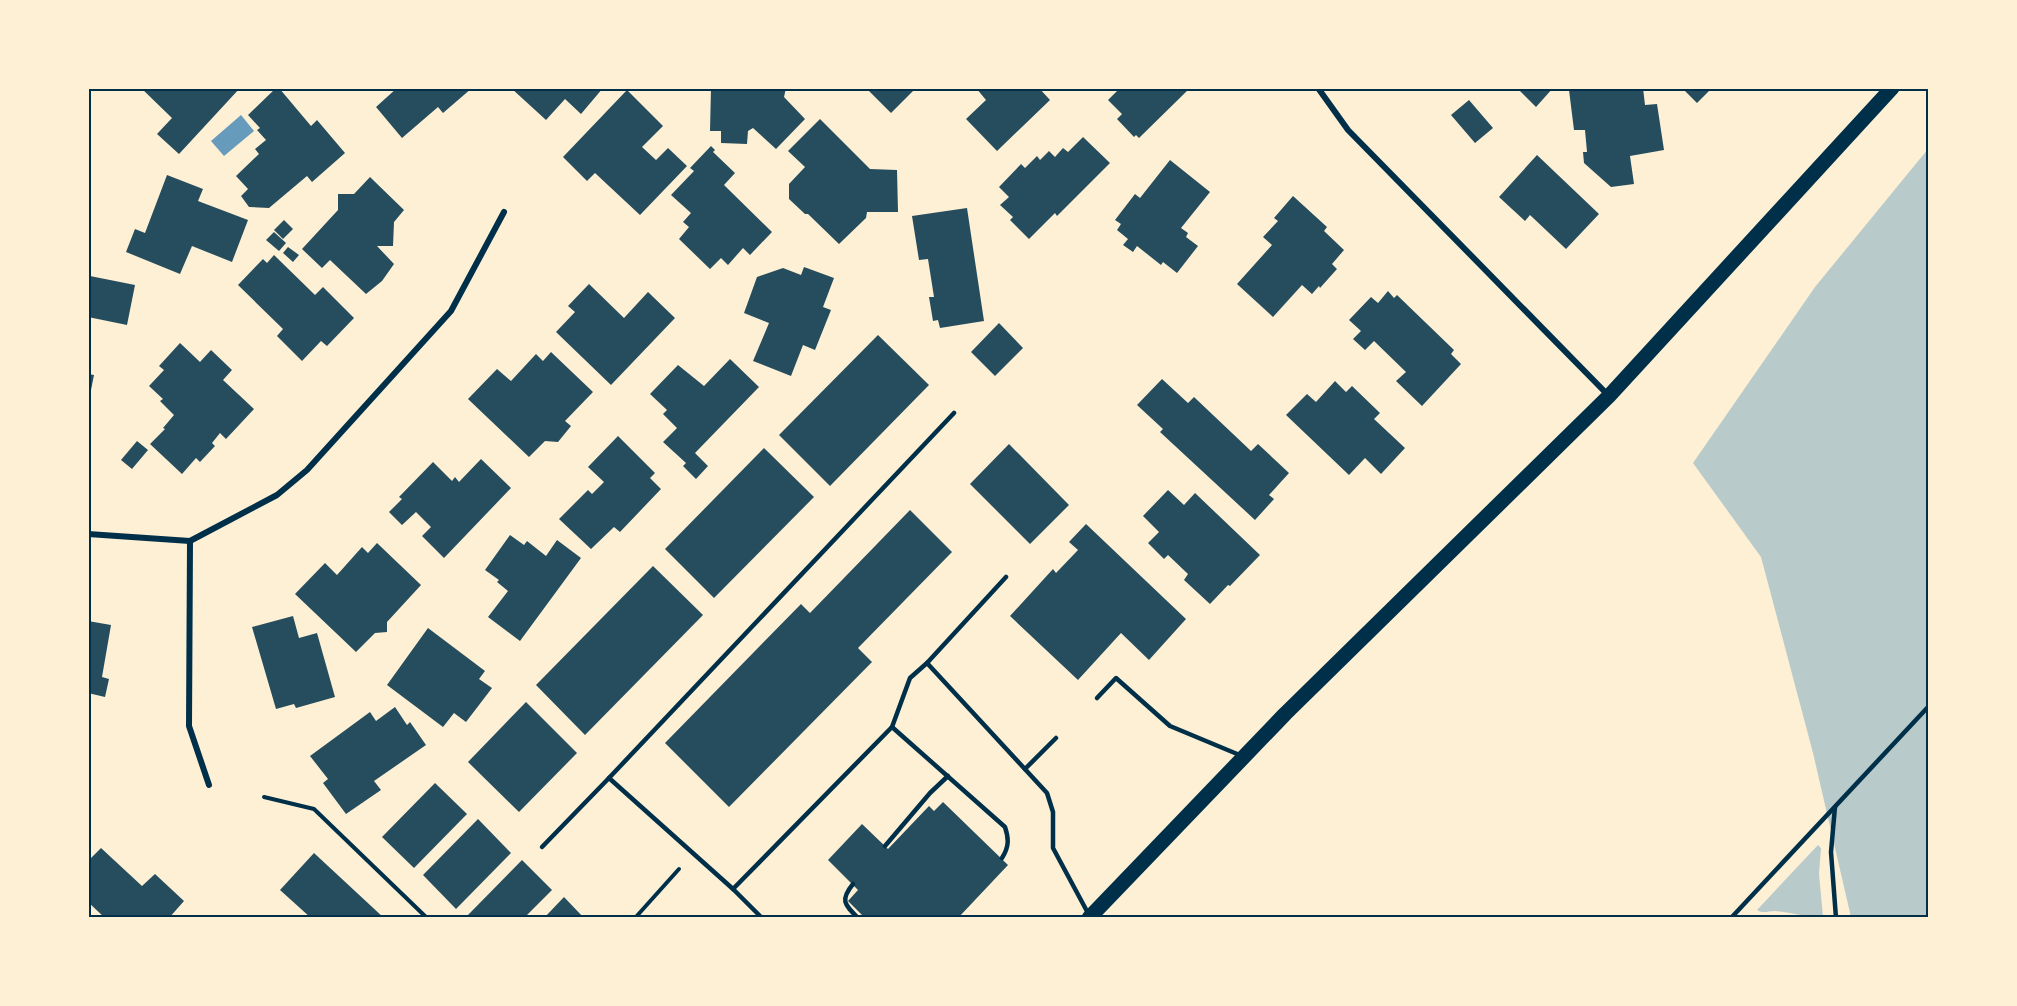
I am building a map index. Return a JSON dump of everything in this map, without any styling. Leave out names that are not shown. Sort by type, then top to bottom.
[{"type":"main road","points":[[1090,917],[1285,714],[1609,396],[1892,88]]},
{"type":"street","points":[[1318,88],[1348,130],[1609,396]]},
{"type":"street","points":[[88,534],[190,541],[277,495],[307,470],[451,311],[504,213]]},
{"type":"street","points":[[190,541],[189,726],[209,785]]},
{"type":"lane","points":[[542,847],[954,413]]},
{"type":"lane","points":[[733,889],[892,728],[910,678],[927,663],[1006,577]]},
{"type":"lane","points":[[927,663],[1047,793],[1053,812],[1053,848],[1090,917]]},
{"type":"lane","points":[[1096,698],[1116,678],[1170,726],[1243,757]]},
{"type":"lane","points":[[1731,918],[1739,906],[1929,706]]},
{"type":"lane","points":[[892,728],[1005,827],[1009,837],[1008,846],[1002,858]]},
{"type":"lane","points":[[1025,769],[1056,738]]},
{"type":"lane","points":[[885,846],[930,793],[948,776]]},
{"type":"lane","points":[[609,778],[733,889],[762,918]]},
{"type":"lane","points":[[1835,806],[1832,852],[1836,918]]},
{"type":"lane","points":[[853,884],[845,900],[846,906],[858,918]]},
{"type":"path","points":[[264,797],[314,809],[427,918]]},
{"type":"path","points":[[635,918],[679,869]]},
{"type":"shaded area","points":[[1928,149],[1928,917],[1851,917],[1813,753],[1761,557],[1693,463],[1815,287]]},
{"type":"shaded area","points":[[1818,845],[1821,848],[1819,874],[1823,917],[1757,910]]},
{"type":"water","points":[[241,115],[254,131],[224,156],[211,141]]},
{"type":"building","points":[[141,88],[240,88],[179,154],[157,134],[172,118]]},
{"type":"building","points":[[276,88],[279,88],[311,126],[317,120],[345,153],[312,182],[307,176],[269,208],[249,207],[241,196],[248,189],[236,176],[259,154],[255,149],[266,140],[257,130],[260,128],[248,115]]},
{"type":"building","points":[[397,88],[472,88],[443,113],[438,107],[402,138],[376,107]]},
{"type":"building","points":[[511,88],[603,88],[581,114],[565,99],[546,120]]},
{"type":"building","points":[[711,88],[786,88],[784,97],[805,119],[776,149],[753,128],[748,131],[747,144],[721,143],[721,131],[710,131]]},
{"type":"building","points":[[866,88],[916,88],[891,113]]},
{"type":"building","points":[[976,88],[1039,88],[1050,100],[997,151],[966,119],[986,100]]},
{"type":"building","points":[[1120,88],[1190,88],[1139,138],[1136,135],[1134,137],[1117,119],[1122,114],[1108,100]]},
{"type":"building","points":[[1517,88],[1553,88],[1536,107]]},
{"type":"building","points":[[1643,88],[1645,105],[1657,104],[1664,150],[1630,156],[1634,184],[1611,187],[1584,163],[1583,152],[1587,152],[1585,130],[1574,130],[1569,90]]},
{"type":"building","points":[[1682,88],[1712,88],[1697,103]]},
{"type":"building","points":[[627,90],[663,126],[642,147],[656,160],[668,148],[687,166],[640,215],[595,173],[587,181],[563,157]]},
{"type":"building","points":[[1469,100],[1493,128],[1475,143],[1451,115]]},
{"type":"building","points":[[820,119],[870,169],[897,170],[898,212],[867,212],[866,218],[839,244],[789,199],[789,184],[805,167],[788,151]]},
{"type":"building","points":[[1083,137],[1110,163],[1057,216],[1055,213],[1029,239],[1010,220],[1013,217],[1000,205],[1009,197],[999,187],[1021,164],[1025,168],[1037,156],[1040,160],[1049,151],[1055,157],[1063,148],[1068,152]]},
{"type":"building","points":[[711,146],[715,150],[713,152],[735,173],[724,185],[772,232],[750,255],[743,248],[728,265],[721,258],[710,269],[679,239],[689,227],[683,222],[691,213],[671,195],[694,171],[690,168]]},
{"type":"building","points":[[1537,155],[1599,214],[1566,249],[1530,215],[1525,221],[1499,197]]},
{"type":"building","points":[[1170,160],[1210,192],[1181,228],[1188,233],[1186,237],[1198,246],[1177,273],[1163,262],[1161,265],[1137,246],[1133,252],[1123,245],[1128,239],[1117,230],[1121,224],[1115,220],[1135,194],[1140,198]]},
{"type":"building","points":[[167,175],[203,189],[198,201],[248,220],[232,262],[192,246],[180,274],[126,252],[135,229],[145,233]]},
{"type":"building","points":[[370,177],[404,210],[394,222],[393,246],[377,246],[394,264],[382,281],[366,294],[330,260],[322,268],[302,249],[338,210],[338,194],[354,194]]},
{"type":"building","points":[[1293,196],[1327,227],[1324,231],[1344,250],[1332,264],[1337,269],[1320,288],[1319,286],[1312,294],[1302,285],[1273,317],[1237,284],[1272,245],[1263,237],[1278,221],[1274,218]]},
{"type":"building","points":[[967,208],[984,321],[940,328],[938,320],[933,321],[929,297],[934,297],[928,259],[919,260],[912,216]]},
{"type":"building","points":[[284,220],[293,229],[283,239],[274,230]]},
{"type":"building","points":[[274,232],[286,243],[279,251],[266,240]]},
{"type":"building","points":[[288,247],[299,255],[293,262],[283,253]]},
{"type":"building","points":[[274,255],[315,295],[323,287],[354,318],[327,346],[321,341],[302,361],[277,336],[283,329],[238,285],[263,259],[267,263]]},
{"type":"building","points":[[804,267],[834,278],[823,307],[831,310],[815,350],[803,345],[791,376],[753,361],[769,323],[744,313],[757,277],[783,268],[801,275]]},
{"type":"building","points":[[90,276],[135,285],[127,325],[88,317]]},
{"type":"building","points":[[589,284],[624,318],[648,292],[675,318],[611,385],[556,332],[575,312],[568,306]]},
{"type":"building","points":[[1388,291],[1394,298],[1397,295],[1454,350],[1451,354],[1461,364],[1422,406],[1396,381],[1406,372],[1374,341],[1365,350],[1353,339],[1361,331],[1349,320],[1371,297],[1378,303]]},
{"type":"building","points":[[999,323],[1023,348],[995,376],[971,352]]},
{"type":"building","points":[[878,335],[929,385],[830,486],[779,435]]},
{"type":"building","points":[[180,343],[200,362],[211,350],[232,370],[223,380],[254,409],[226,439],[220,433],[212,443],[215,446],[200,462],[196,458],[182,474],[150,444],[165,429],[163,428],[174,415],[160,401],[163,399],[149,386],[164,370],[159,366]]},
{"type":"building","points":[[551,352],[593,392],[565,421],[571,426],[558,442],[545,441],[529,457],[468,399],[497,369],[511,381],[536,354],[543,361]]},
{"type":"building","points":[[730,359],[759,387],[695,453],[708,466],[696,479],[683,466],[686,463],[663,442],[677,428],[663,414],[667,410],[650,394],[678,365],[704,386]]},
{"type":"building","points":[[88,374],[94,375],[90,395],[88,395]]},
{"type":"building","points":[[1162,379],[1188,403],[1194,397],[1251,451],[1258,444],[1289,473],[1269,495],[1274,499],[1255,520],[1160,432],[1163,429],[1137,405]]},
{"type":"building","points":[[1335,381],[1346,392],[1352,386],[1380,413],[1374,419],[1405,448],[1381,474],[1365,458],[1349,475],[1286,415],[1307,394],[1316,402]]},
{"type":"building","points":[[618,436],[655,473],[650,478],[661,489],[620,532],[614,527],[591,549],[559,519],[588,490],[592,494],[604,482],[588,467]]},
{"type":"building","points":[[137,441],[148,450],[132,469],[121,460]]},
{"type":"building","points":[[1009,444],[1069,505],[1030,544],[970,484]]},
{"type":"building","points":[[764,448],[814,497],[714,598],[665,549]]},
{"type":"building","points":[[481,459],[511,488],[444,558],[422,536],[431,527],[416,512],[402,525],[389,512],[402,499],[399,497],[433,462],[452,481],[455,477],[459,482]]},
{"type":"building","points":[[1168,490],[1184,505],[1195,493],[1260,555],[1210,604],[1184,580],[1188,574],[1168,555],[1164,559],[1148,543],[1159,532],[1143,516]]},
{"type":"building","points":[[910,510],[952,552],[858,648],[872,662],[729,807],[665,743],[801,604],[810,613]]},
{"type":"building","points":[[1086,524],[1186,619],[1149,660],[1121,633],[1078,680],[1010,616],[1053,569],[1056,573],[1078,550],[1069,542]]},
{"type":"building","points":[[510,535],[524,545],[527,541],[546,556],[557,540],[581,558],[520,641],[488,617],[508,591],[497,582],[499,580],[485,570]]},
{"type":"building","points":[[377,543],[421,585],[387,622],[387,632],[375,633],[356,652],[295,594],[325,563],[337,575],[362,547],[368,553]]},
{"type":"building","points":[[653,566],[703,615],[585,735],[536,685]]},
{"type":"building","points":[[293,616],[299,638],[317,633],[335,697],[296,708],[294,704],[276,709],[252,627]]},
{"type":"building","points":[[88,621],[111,625],[102,677],[109,679],[105,697],[88,693]]},
{"type":"building","points":[[428,628],[485,671],[479,679],[492,688],[466,722],[454,713],[443,727],[387,685]]},
{"type":"building","points":[[526,702],[577,753],[519,812],[468,762]]},
{"type":"building","points":[[395,707],[407,725],[410,722],[426,745],[374,781],[381,790],[346,814],[323,783],[328,779],[310,756],[370,712],[376,721]]},
{"type":"building","points":[[435,783],[467,814],[414,868],[382,837]]},
{"type":"building","points":[[943,802],[1008,865],[958,918],[865,918],[848,901],[858,890],[828,860],[862,824],[888,849],[929,806],[934,811]]},
{"type":"building","points":[[478,819],[511,853],[456,909],[423,875]]},
{"type":"building","points":[[101,848],[142,886],[155,874],[184,901],[169,918],[105,918],[88,902],[88,861]]},
{"type":"building","points":[[314,853],[384,918],[311,918],[280,890]]},
{"type":"building","points":[[522,860],[552,890],[524,918],[468,918],[467,916]]},
{"type":"building","points":[[564,897],[584,918],[544,918]]}]
